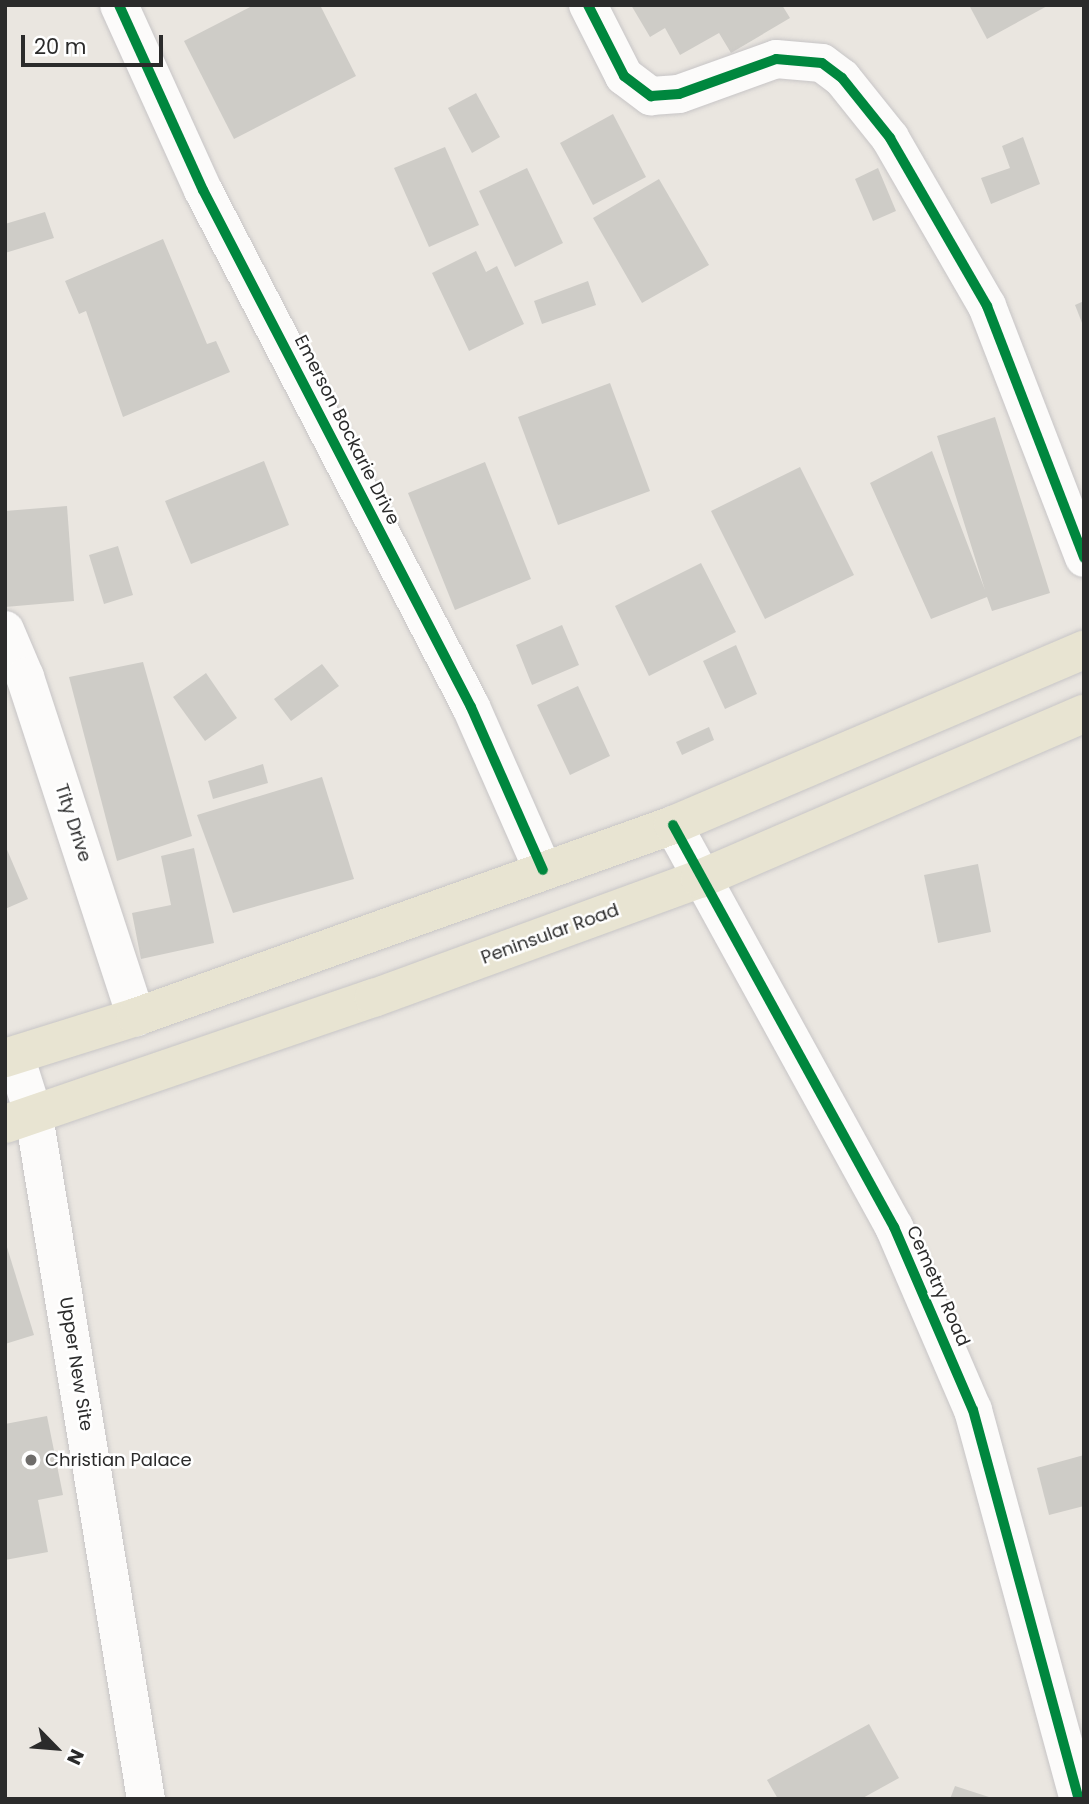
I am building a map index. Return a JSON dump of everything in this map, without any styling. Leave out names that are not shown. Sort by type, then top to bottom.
[{"type":"main road","points":[[10,1057],[136,1017],[673,825],[1084,650]]},
{"type":"main road","name":"Peninsular Road","points":[[20,1120],[700,879],[1084,714]]},
{"type":"street","name":"Emerson Bockarie Drive","points":[[119,5],[202,190],[471,707],[543,870]]},
{"type":"street","points":[[588,5],[624,76],[651,96],[679,94],[776,59],[822,63],[842,78],[890,138],[987,306],[1084,558]]},
{"type":"street","name":"Tity Drive","points":[[5,630],[25,677],[136,1017]]},
{"type":"street","name":"Cemetry Road","points":[[673,825],[700,879],[894,1227],[973,1410],[1079,1799]]},
{"type":"street","name":"Upper New Site","points":[[10,1057],[146,1799]]},
{"type":"building","points":[[254,5],[320,5],[356,76],[234,139],[184,41]]},
{"type":"building","points":[[631,5],[782,5],[790,18],[731,53],[719,33],[680,55],[665,28],[650,37]]},
{"type":"building","points":[[969,5],[1049,5],[987,39]]},
{"type":"building","points":[[476,93],[500,137],[472,153],[448,108]]},
{"type":"building","points":[[613,114],[646,177],[593,205],[560,143]]},
{"type":"building","points":[[1023,137],[1040,184],[991,204],[981,178],[1010,168],[1002,146]]},
{"type":"building","points":[[445,147],[479,225],[429,247],[394,168]]},
{"type":"building","points":[[527,168],[563,243],[515,267],[479,191]]},
{"type":"building","points":[[878,168],[896,211],[873,221],[855,179]]},
{"type":"building","points":[[659,179],[709,265],[642,303],[593,218]]},
{"type":"building","points":[[45,212],[54,238],[5,253],[5,224]]},
{"type":"building","points":[[163,239],[207,344],[216,341],[230,372],[123,417],[86,311],[79,314],[65,281]]},
{"type":"building","points":[[476,251],[486,272],[497,266],[524,324],[469,351],[432,273]]},
{"type":"building","points":[[588,281],[596,305],[542,324],[534,301]]},
{"type":"building","points":[[1084,301],[1084,328],[1075,305]]},
{"type":"building","points":[[610,383],[650,491],[558,525],[518,417]]},
{"type":"building","points":[[995,417],[1050,593],[992,611],[987,597],[931,619],[870,483],[932,451],[985,590],[937,436]]},
{"type":"building","points":[[264,461],[289,525],[191,564],[165,501]]},
{"type":"building","points":[[485,462],[531,579],[455,610],[408,493]]},
{"type":"building","points":[[800,467],[854,575],[765,619],[711,511]]},
{"type":"building","points":[[67,506],[74,601],[5,607],[5,511]]},
{"type":"building","points":[[118,546],[133,595],[104,604],[89,555]]},
{"type":"building","points":[[701,563],[736,632],[649,676],[615,606]]},
{"type":"building","points":[[562,625],[579,665],[532,685],[516,645]]},
{"type":"building","points":[[736,645],[757,694],[725,709],[703,661]]},
{"type":"building","points":[[143,662],[192,836],[117,861],[69,677]]},
{"type":"building","points":[[322,664],[339,686],[291,721],[274,699]]},
{"type":"building","points":[[206,673],[237,718],[205,741],[173,697]]},
{"type":"building","points":[[578,686],[610,756],[570,775],[537,705]]},
{"type":"building","points":[[709,727],[714,740],[682,755],[676,742]]},
{"type":"building","points":[[263,764],[268,783],[213,799],[208,781]]},
{"type":"building","points":[[322,777],[354,879],[233,913],[197,815]]},
{"type":"building","points":[[5,845],[28,899],[5,909]]},
{"type":"building","points":[[194,848],[214,943],[141,959],[132,913],[171,905],[161,856]]},
{"type":"building","points":[[978,864],[991,932],[938,943],[924,875]]},
{"type":"building","points":[[5,1245],[34,1335],[5,1344]]},
{"type":"building","name":"Christian Palace","points":[[47,1416],[63,1495],[38,1500],[48,1552],[5,1560],[5,1424]]},
{"type":"building","points":[[1084,1455],[1084,1506],[1049,1515],[1037,1468]]},
{"type":"building","points":[[869,1724],[899,1778],[861,1799],[778,1799],[767,1780]]},
{"type":"building","points":[[955,1786],[992,1798],[992,1799],[950,1799]]},
{"type":"cycle path","points":[[119,5],[203,190],[471,707],[543,870]]},
{"type":"cycle path","points":[[588,5],[624,76],[651,96],[679,94],[776,59],[822,63],[842,78],[890,138],[987,306],[1084,558]]},
{"type":"cycle path","points":[[673,825],[894,1227],[973,1410],[1079,1799]]},
{"type":"place","name":"Christian Palace","points":[[31,1460]]}]
